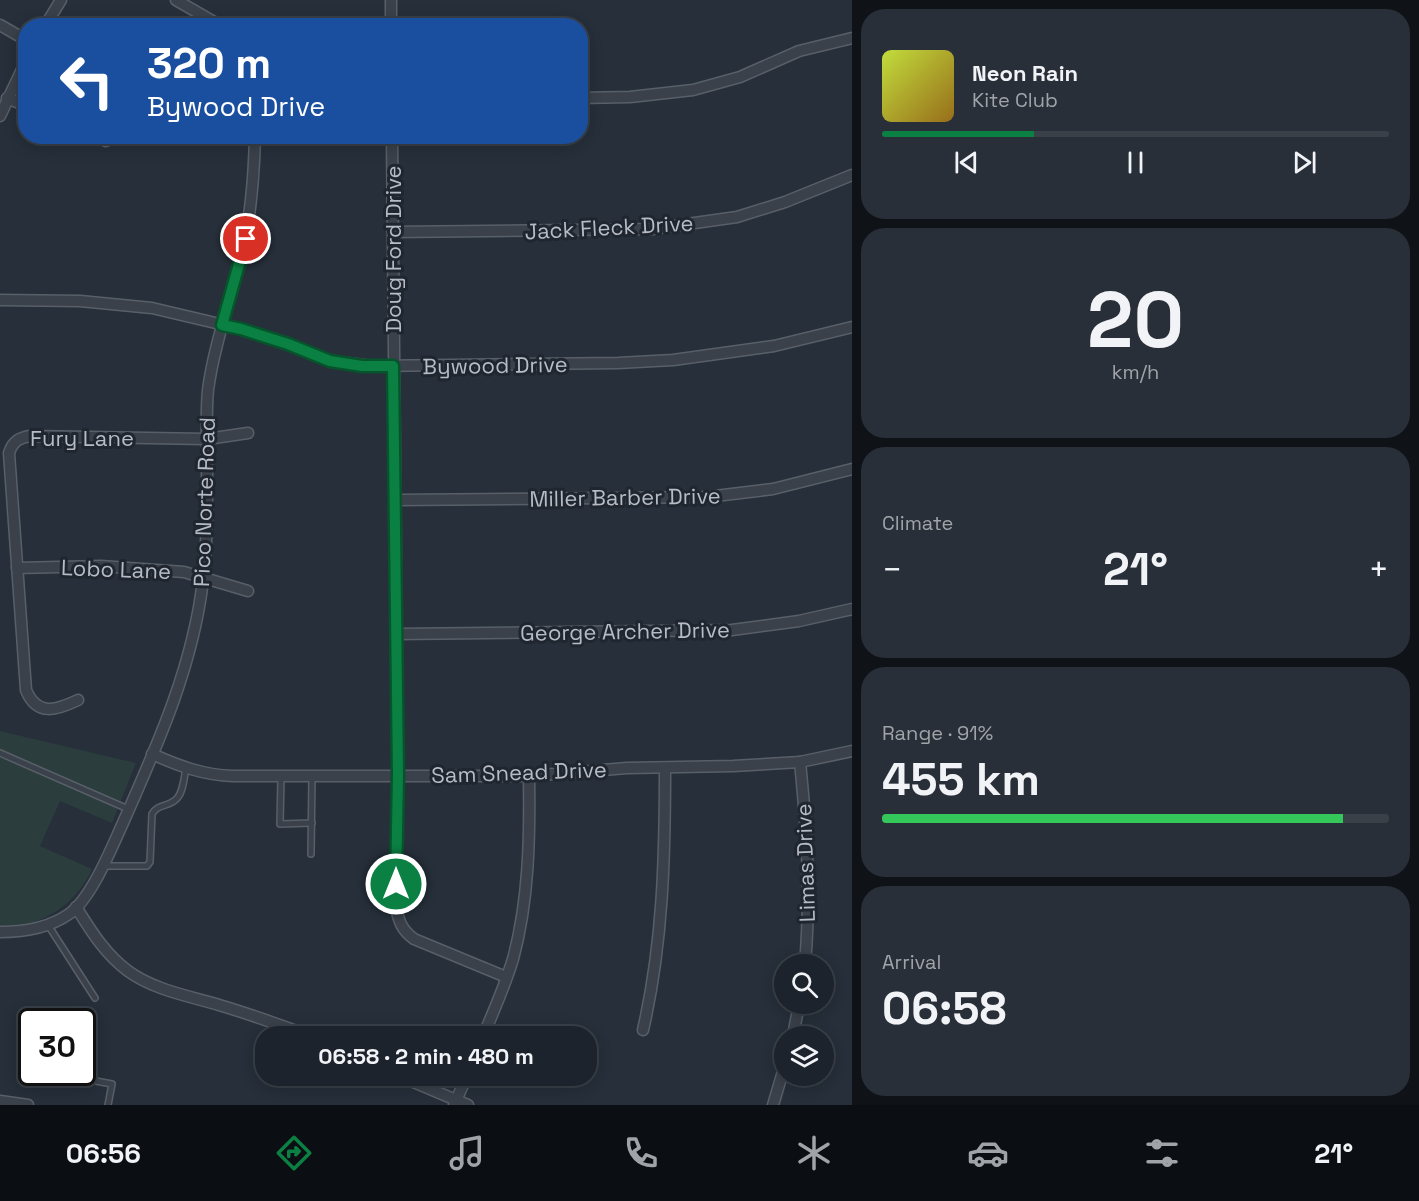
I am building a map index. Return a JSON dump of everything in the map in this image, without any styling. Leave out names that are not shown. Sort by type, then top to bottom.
[{"type":"street","points":[[50,18],[61,0]]},
{"type":"street","points":[[176,0],[207,18]]},
{"type":"street","points":[[391,0],[391,18]]},
{"type":"street","points":[[0,25],[18,35]]},
{"type":"street","points":[[588,98],[630,97],[693,90],[740,77],[799,51],[852,38]]},
{"type":"street","points":[[0,116],[18,77]]},
{"type":"street","points":[[7,98],[18,103]]},
{"type":"street","name":"Pico Norte Road","points":[[0,932],[33,929],[69,915],[93,886],[168,720],[183,674],[204,578],[207,541],[206,418],[208,392],[250,213],[254,144]]},
{"type":"street","name":"Doug Ford Drive","points":[[392,144],[398,775],[396,908],[398,921],[403,930],[414,939],[507,977]]},
{"type":"street","name":"Jack Fleck Drive","points":[[393,232],[652,229],[737,217],[785,202],[852,175]]},
{"type":"street","name":"Bywood Drive","points":[[0,300],[80,301],[152,308],[241,329],[330,361],[362,366],[618,363],[673,360],[774,346],[852,327]]},
{"type":"street","name":"Fury Lane","points":[[78,700],[63,707],[50,709],[37,706],[30,699],[26,690],[9,453],[12,445],[19,438],[30,436],[207,439],[248,433]]},
{"type":"street","name":"Miller Barber Drive","points":[[395,500],[707,496],[773,489],[852,469]]},
{"type":"street","name":"Lobo Lane","points":[[17,568],[101,566],[184,572],[248,591]]},
{"type":"street","name":"George Archer Drive","points":[[396,634],[732,630],[799,621],[852,609]]},
{"type":"street","name":"Sam Snead Drive","points":[[152,754],[186,768],[216,775],[529,776],[627,768],[800,762],[852,751]]},
{"type":"street","name":"Limas Drive","points":[[800,762],[809,872],[806,954]]},
{"type":"street","points":[[643,1030],[656,964],[663,900],[665,768]]},
{"type":"street","points":[[487,1026],[513,959],[525,892],[530,833],[529,776]]},
{"type":"street","points":[[76,907],[98,943],[118,963],[135,975],[176,993],[281,1026]]},
{"type":"street","points":[[421,1086],[455,1102],[468,1105]]},
{"type":"street","points":[[455,1102],[462,1086]]},
{"type":"street","points":[[773,1105],[779,1086]]},
{"type":"street","points":[[5,1103],[28,1105]]},
{"type":"lane","points":[[0,753],[128,809]]},
{"type":"lane","points":[[103,866],[147,866],[150,862],[152,814],[155,809],[174,801],[180,794],[186,768]]},
{"type":"lane","points":[[281,776],[280,824],[312,823]]},
{"type":"lane","points":[[311,854],[312,776]]},
{"type":"lane","points":[[48,925],[95,998]]},
{"type":"lane","points":[[96,1081],[112,1084],[108,1105]]},
{"type":"shaded area","points":[[0,731],[136,763],[112,823],[60,801],[40,846],[92,869],[75,895],[49,916],[25,924],[0,926]]},
{"type":"route","points":[[246,239],[222,325],[288,344],[330,361],[362,366],[393,366],[398,775],[396,884]]}]
